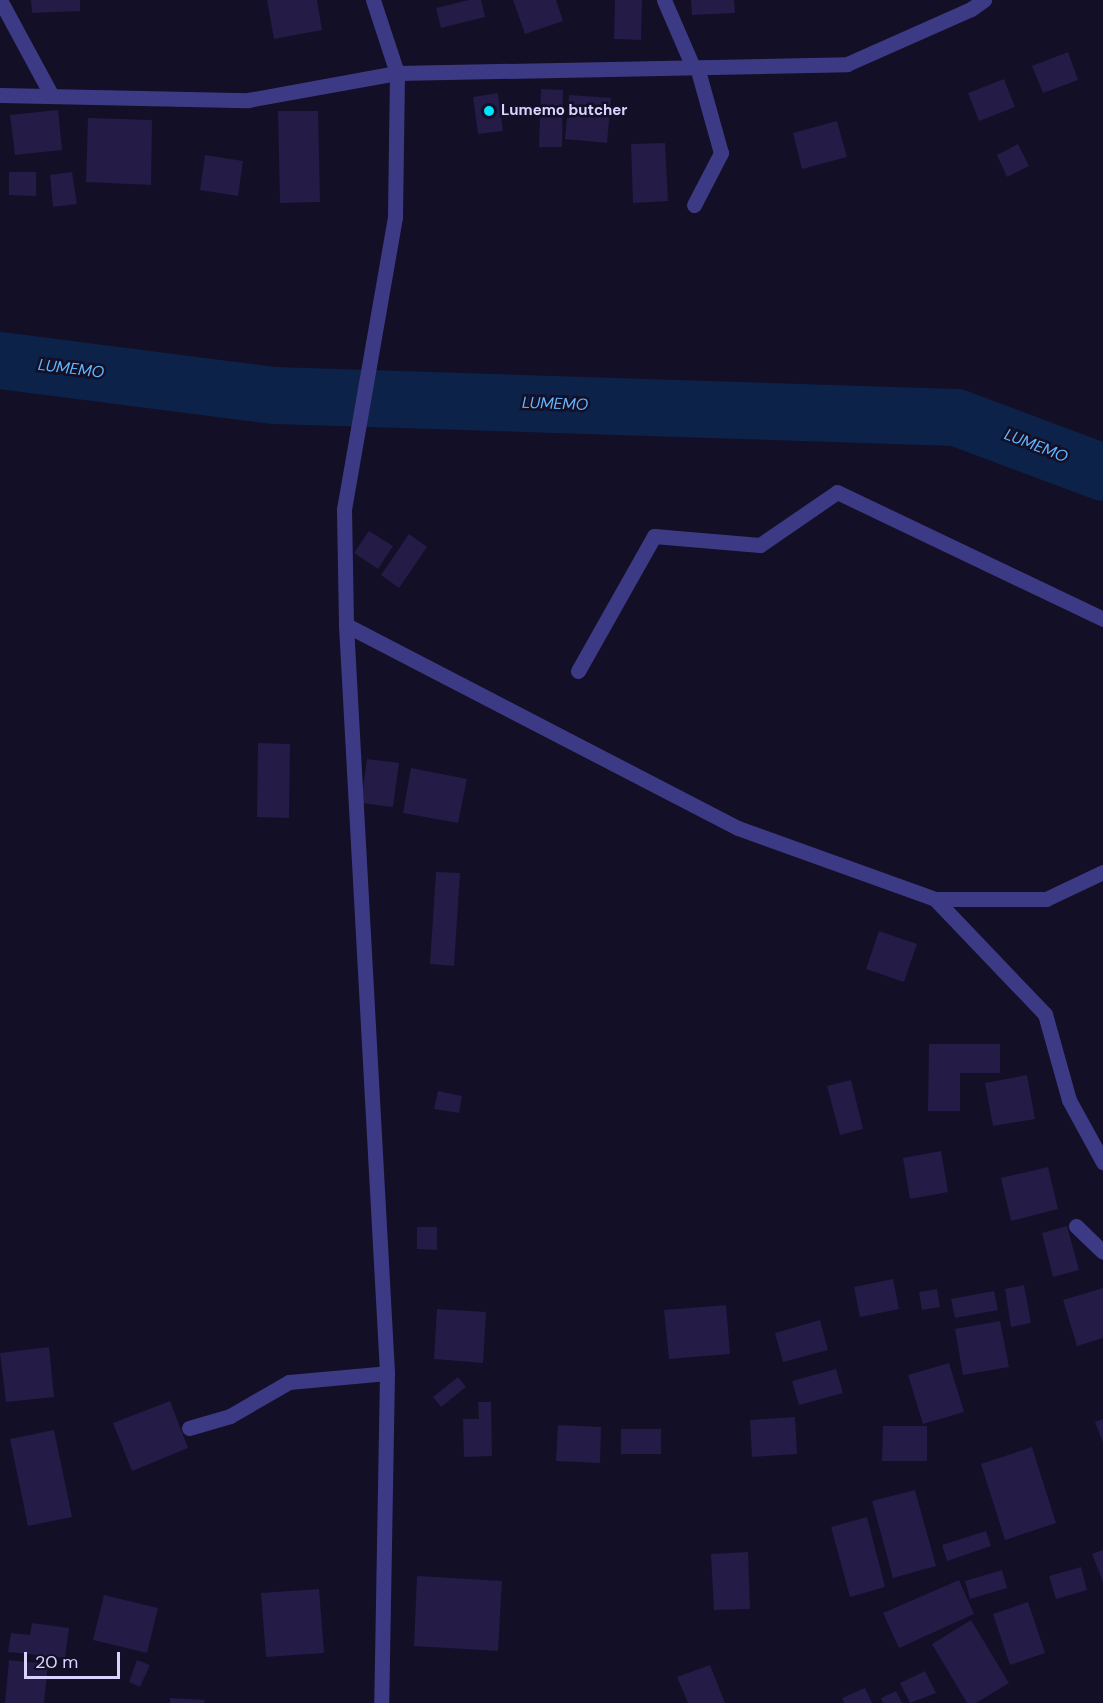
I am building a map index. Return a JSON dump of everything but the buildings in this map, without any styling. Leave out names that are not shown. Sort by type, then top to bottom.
[{"type":"street","points":[[0,0],[52,96]]},
{"type":"street","points":[[373,0],[397,74],[396,217],[344,509],[346,626],[387,1374],[381,1703]]},
{"type":"street","points":[[664,0],[695,67],[721,153],[693,205]]},
{"type":"street","points":[[0,95],[248,100],[397,74],[847,64],[971,9],[984,0]]},
{"type":"street","points":[[578,671],[654,536],[760,544],[837,492],[1103,619]]},
{"type":"street","points":[[346,626],[738,828],[935,899],[1046,899],[1103,872]]},
{"type":"street","points":[[935,899],[1045,1014],[1069,1100],[1103,1162]]},
{"type":"street","points":[[1076,1226],[1103,1252]]},
{"type":"street","points":[[189,1428],[230,1416],[289,1382],[387,1374]]},
{"type":"waterway","name":"LUMEMO","points":[[0,360],[275,395],[956,417],[1103,472]]},
{"type":"place","name":"Lumemo butcher","points":[[489,111]]}]
